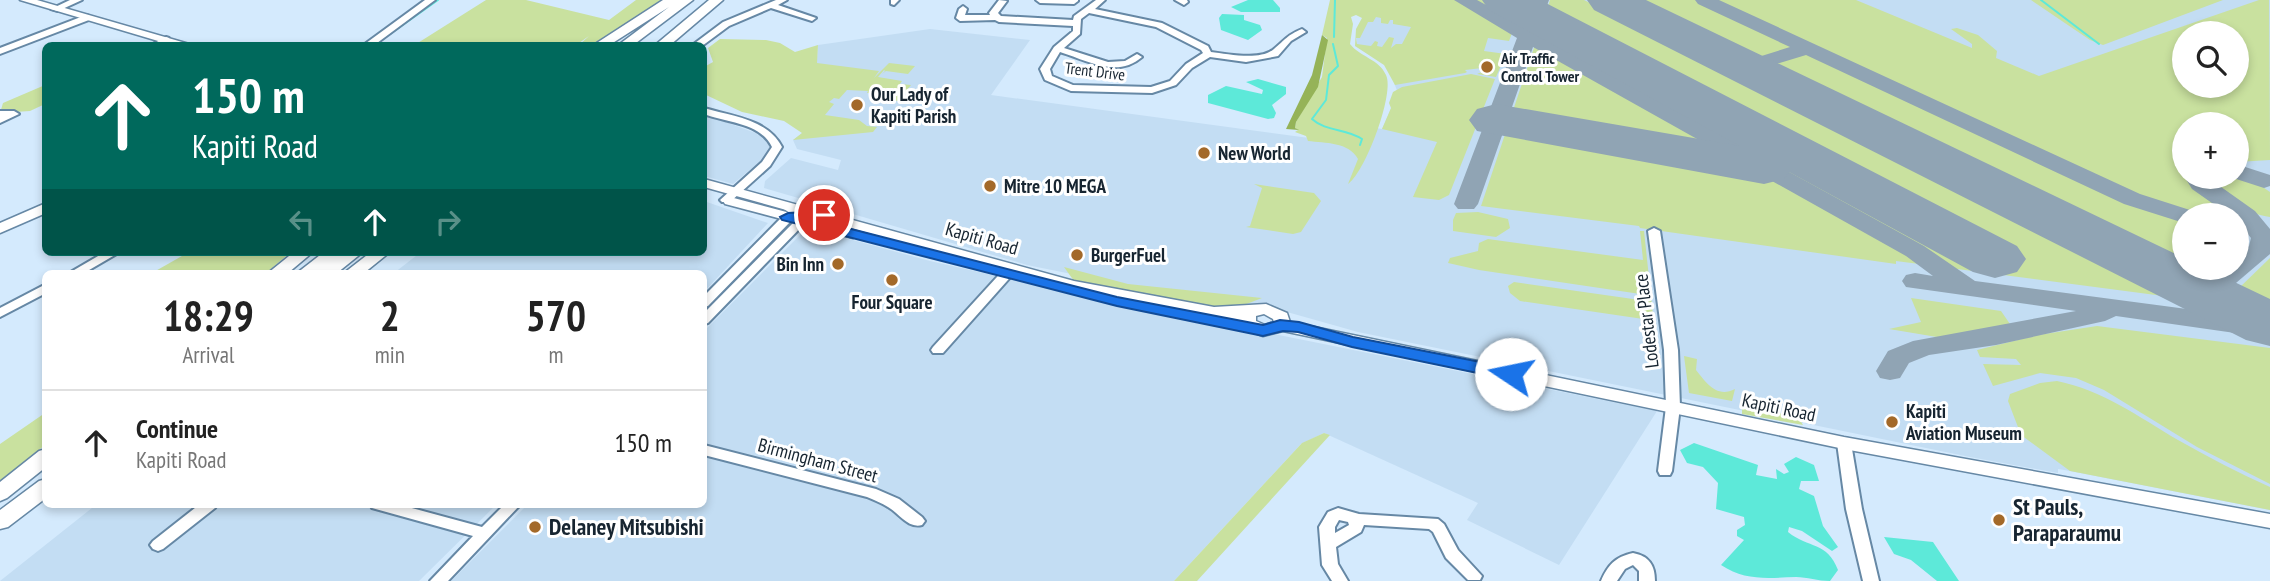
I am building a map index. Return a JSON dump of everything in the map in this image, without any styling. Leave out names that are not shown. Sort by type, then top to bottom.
[{"type":"highway","points":[[604,42],[672,0]]},
{"type":"highway","points":[[629,42],[687,0]]},
{"type":"highway","points":[[643,42],[701,0]]},
{"type":"highway","points":[[665,42],[717,0]]},
{"type":"highway","points":[[280,270],[299,256]]},
{"type":"highway","points":[[310,270],[329,256]]},
{"type":"highway","points":[[330,270],[349,256]]},
{"type":"highway","points":[[357,270],[376,256]]},
{"type":"highway","points":[[0,493],[42,459]]},
{"type":"highway","points":[[0,499],[42,468]]},
{"type":"highway","points":[[0,522],[42,492]]},
{"type":"main road","points":[[25,0],[174,42]]},
{"type":"main road","name":"Kapiti Road","points":[[707,184],[732,196],[793,215],[1110,297],[1252,319],[1267,331],[1280,325],[1844,443],[2270,522]]},
{"type":"main road","name":"Kapiti Road","points":[[707,194],[732,196]]},
{"type":"main road","points":[[0,229],[42,209]]},
{"type":"main road","name":"Kapiti Road","points":[[793,215],[824,215],[1009,271]]},
{"type":"street","points":[[55,9],[78,0]]},
{"type":"street","points":[[372,42],[431,0]]},
{"type":"street","points":[[701,42],[726,24],[783,0]]},
{"type":"street","points":[[996,17],[994,9],[1001,0],[1008,0]]},
{"type":"street","points":[[1040,0],[1074,1]]},
{"type":"street","name":"Trent Drive","points":[[1101,0],[1077,18],[1077,32],[1057,49],[1045,69],[1048,78],[1062,85],[1127,92],[1160,88],[1173,83],[1189,66],[1208,54]]},
{"type":"street","points":[[768,5],[812,19]]},
{"type":"street","points":[[963,9],[960,18],[996,17],[1016,22],[1076,23]]},
{"type":"street","points":[[1088,10],[1163,27],[1205,48],[1208,54],[1246,59],[1275,54],[1288,39],[1301,32]]},
{"type":"street","points":[[0,51],[86,18]]},
{"type":"street","points":[[162,42],[166,40]]},
{"type":"street","points":[[1057,49],[1108,65],[1126,63],[1136,57]]},
{"type":"street","points":[[0,114],[14,114],[0,120]]},
{"type":"street","points":[[707,114],[766,132],[776,142],[776,152],[732,196]]},
{"type":"street","points":[[707,317],[793,215]]},
{"type":"street","name":"Lodestar Place","points":[[1654,232],[1669,326],[1673,407]]},
{"type":"street","points":[[707,300],[774,239]]},
{"type":"street","points":[[81,270],[107,256]]},
{"type":"street","points":[[938,350],[1009,271]]},
{"type":"street","points":[[0,313],[42,293]]},
{"type":"street","points":[[707,303],[718,305]]},
{"type":"street","points":[[1665,471],[1673,407]]},
{"type":"street","points":[[1844,443],[1854,509],[1871,581]]},
{"type":"street","name":"Birmingham Street","points":[[707,451],[871,493],[894,503],[917,521]]},
{"type":"street","points":[[158,545],[205,508]]},
{"type":"street","points":[[391,508],[485,534]]},
{"type":"street","points":[[439,581],[510,508]]},
{"type":"street","points":[[1340,581],[1330,565],[1329,544],[1356,528],[1355,519],[1433,523],[1439,528],[1452,554],[1474,576]]},
{"type":"street","points":[[1609,581],[1620,562],[1630,558],[1641,561],[1646,567],[1647,581]]},
{"type":"shaded area","points":[[486,0],[526,0],[609,20],[636,0],[665,0],[596,42],[582,42],[589,36],[580,42],[419,42]]},
{"type":"shaded area","points":[[1248,0],[1273,0],[1280,12],[1241,12],[1231,7]]},
{"type":"shaded area","points":[[1330,0],[1525,0],[1509,41],[1488,38],[1484,51],[1506,54],[1496,77],[1477,74],[1482,72],[1479,70],[1494,68],[1482,64],[1478,66],[1482,68],[1465,70],[1465,73],[1395,85],[1384,65],[1355,46],[1356,29],[1362,18],[1356,15],[1351,17],[1353,24],[1350,44],[1379,65],[1388,84],[1377,132],[1362,165],[1348,184],[1358,159],[1354,153],[1336,144],[1308,141],[1306,136],[1295,132],[1298,130],[1295,128],[1296,122],[1322,77],[1327,38],[1322,35]],"holes":[[[1376,17],[1381,18],[1381,23],[1388,24],[1393,20],[1393,24],[1411,27],[1402,44],[1391,48],[1394,38],[1389,37],[1382,47],[1377,46],[1378,42],[1375,41],[1371,46],[1357,44],[1356,38],[1360,38],[1368,22],[1373,22]]]},
{"type":"shaded area","points":[[1343,0],[2270,0],[2270,510],[2070,471],[2058,469],[2058,473],[1970,457],[1358,332],[1287,312],[1131,286],[1027,265],[764,188],[765,181],[791,158],[838,170],[841,160],[797,149],[793,140],[812,126],[818,45],[930,29],[1030,40],[991,95],[1369,146],[1376,128],[1382,129],[1398,93],[1387,65],[1357,47],[1356,37],[1368,16]]},
{"type":"shaded area","points":[[1550,0],[1584,0],[2166,292],[2171,297],[1896,261],[1896,264],[1481,206]]},
{"type":"shaded area","points":[[1637,0],[1856,0],[1972,48],[1972,44],[1951,29],[1957,28],[1978,35],[1997,51],[1996,58],[2039,76],[2172,30],[2172,98],[2249,98],[2249,21],[2198,21],[2259,0],[2269,0],[2270,160],[2249,161],[2249,112],[2172,112],[2172,189],[2200,189],[2220,203],[2172,203],[2172,259]]},
{"type":"shaded area","points":[[2031,0],[2223,0],[2103,45],[2090,40]]},
{"type":"shaded area","points":[[1222,14],[1244,15],[1244,20],[1260,25],[1262,30],[1248,40],[1221,30],[1219,18]]},
{"type":"shaded area","points":[[1322,35],[1328,40],[1318,87],[1296,122],[1295,128],[1299,130],[1286,129],[1312,75]]},
{"type":"shaded area","points":[[720,39],[766,40],[780,43],[795,52],[818,45],[817,63],[879,71],[874,78],[889,63],[915,66],[908,74],[886,71],[882,74],[884,70],[878,77],[911,85],[898,101],[881,99],[883,94],[847,90],[839,99],[834,98],[829,102],[834,104],[825,115],[859,120],[867,126],[877,127],[873,132],[793,140],[802,133],[784,121],[742,112],[707,95],[707,65],[713,62],[708,48]]},
{"type":"shaded area","points":[[1471,74],[1495,79],[1449,195],[1439,200],[1413,197],[1437,142],[1382,129],[1391,108],[1389,103],[1393,92],[1402,87]]},
{"type":"shaded area","points":[[1258,79],[1286,87],[1286,94],[1272,105],[1276,113],[1274,118],[1268,119],[1208,103],[1208,95],[1226,86],[1262,94],[1263,90],[1246,82]]},
{"type":"shaded area","points":[[42,86],[42,105],[30,111],[0,113],[3,103]]},
{"type":"shaded area","points":[[707,115],[761,135],[770,146],[770,153],[733,184],[707,177]]},
{"type":"shaded area","points":[[2249,179],[2254,181],[2270,192],[2270,217],[2249,211],[2249,203],[2232,203],[2213,189],[2249,189]]},
{"type":"shaded area","points":[[1254,184],[1314,193],[1321,201],[1301,232],[1293,234],[1246,227],[1250,226],[1262,188]]},
{"type":"shaded area","points":[[707,202],[768,223],[707,289],[707,270],[398,270],[416,256],[707,256]]},
{"type":"shaded area","points":[[1478,212],[1508,219],[1510,228],[1496,237],[1453,231],[1456,213]]},
{"type":"shaded area","points":[[804,231],[827,233],[930,261],[1094,298],[1657,411],[1559,565],[1467,520],[1478,503],[1324,433],[1301,444],[1174,581],[451,581],[524,508],[707,508],[707,328]]},
{"type":"shaded area","points":[[1640,231],[1644,231],[1653,315],[1650,320],[1520,301],[1510,293],[1508,286],[1514,282],[1647,301],[1647,295],[1448,263],[1450,258],[1478,251],[1479,243],[1488,239],[1643,260]]},
{"type":"shaded area","points":[[182,256],[286,256],[270,270],[157,270]]},
{"type":"shaded area","points":[[2270,258],[2270,306],[2237,290]]},
{"type":"shaded area","points":[[1064,267],[1128,284],[1262,298],[1236,308],[1212,307],[1074,281]]},
{"type":"shaded area","points":[[1911,298],[2001,311],[2010,324],[1943,338],[1889,329],[1921,322]]},
{"type":"shaded area","points":[[2097,326],[2270,348],[2270,484],[2197,447],[2104,390],[2076,378],[2040,373],[1993,386],[1983,364],[2021,365],[2016,359],[1980,357],[1977,350],[2038,335]]},
{"type":"shaded area","points":[[1684,356],[1697,359],[1696,370],[1712,387],[1722,392],[1735,389],[1732,401],[1689,393]]},
{"type":"shaded area","points":[[2057,381],[2105,398],[2201,453],[2270,487],[2270,510],[2070,471],[2021,435],[2008,401],[2010,394],[2040,383]]},
{"type":"shaded area","points":[[1742,406],[1798,417],[1803,425],[1742,414]]},
{"type":"shaded area","points":[[42,415],[42,447],[0,482],[0,444]]},
{"type":"shaded area","points":[[1324,433],[1330,435],[1197,581],[1174,581],[1302,443]]},
{"type":"shaded area","points":[[1694,443],[1758,465],[1756,475],[1777,479],[1776,469],[1784,474],[1789,472],[1784,464],[1796,457],[1814,465],[1819,481],[1801,481],[1799,489],[1814,496],[1823,526],[1838,547],[1832,551],[1802,531],[1789,527],[1788,532],[1823,550],[1834,561],[1838,570],[1830,581],[1800,577],[1747,576],[1721,565],[1744,540],[1737,536],[1737,530],[1745,525],[1744,517],[1716,509],[1718,483],[1703,467],[1687,463],[1680,450]]},
{"type":"shaded area","points":[[92,508],[493,508],[419,581],[0,581]]},
{"type":"shaded area","points":[[1884,537],[1933,542],[1959,581],[1937,581],[1911,560],[1894,554]]},
{"type":"waterway","points":[[390,34],[438,0]]},
{"type":"waterway","points":[[1334,37],[1335,0]]},
{"type":"waterway","points":[[2041,0],[2099,44]]},
{"type":"waterway","points":[[1333,44],[1338,66],[1329,75],[1326,100],[1312,119],[1323,126],[1362,139],[1360,145]]},
{"type":"taxiway","points":[[1463,0],[1527,36]]},
{"type":"taxiway","points":[[1527,36],[1540,0]]},
{"type":"taxiway","points":[[1704,0],[1808,48]]},
{"type":"taxiway","points":[[1466,204],[1527,36]]},
{"type":"taxiway","points":[[1527,36],[1915,251],[1968,288]]},
{"type":"taxiway","points":[[1746,67],[1808,48]]},
{"type":"taxiway","points":[[1808,48],[2132,199],[2172,212]]},
{"type":"taxiway","points":[[2249,176],[2264,181]]},
{"type":"taxiway","points":[[2207,189],[2255,224],[2263,238],[2261,248]]},
{"type":"taxiway","points":[[2261,248],[2270,241]]},
{"type":"taxiway","points":[[2207,294],[2261,248]]},
{"type":"taxiway","points":[[1915,281],[1968,288]]},
{"type":"taxiway","points":[[1968,288],[2270,329]]},
{"type":"taxiway","points":[[1890,371],[1898,357],[1923,347],[1996,336],[2105,313]]},
{"type":"runway","points":[[1505,0],[1995,259]]},
{"type":"runway","points":[[1610,0],[2270,325]]},
{"type":"runway","points":[[1496,120],[1764,167]]},
{"type":"place","name":"Air Traffic Control Tower","points":[[1487,67]]},
{"type":"place","name":"Our Lady of Kapiti Parish","points":[[857,105]]},
{"type":"place","name":"New World","points":[[1204,153]]},
{"type":"place","name":"Mitre 10 MEGA","points":[[990,186]]},
{"type":"place","name":"BurgerFuel","points":[[1077,255]]},
{"type":"place","name":"Bin Inn","points":[[838,264]]},
{"type":"place","name":"Four Square","points":[[892,280]]},
{"type":"place","name":"Kapiti Aviation Museum","points":[[1892,422]]},
{"type":"place","name":"St Pauls, Paraparaumu","points":[[1999,520]]},
{"type":"place","name":"Delaney Mitsubishi","points":[[535,527]]},
{"type":"route","points":[[824,215],[788,217],[1117,302],[1251,326],[1263,331],[1273,330],[1280,325],[1299,327],[1352,342],[1511,374]]}]
